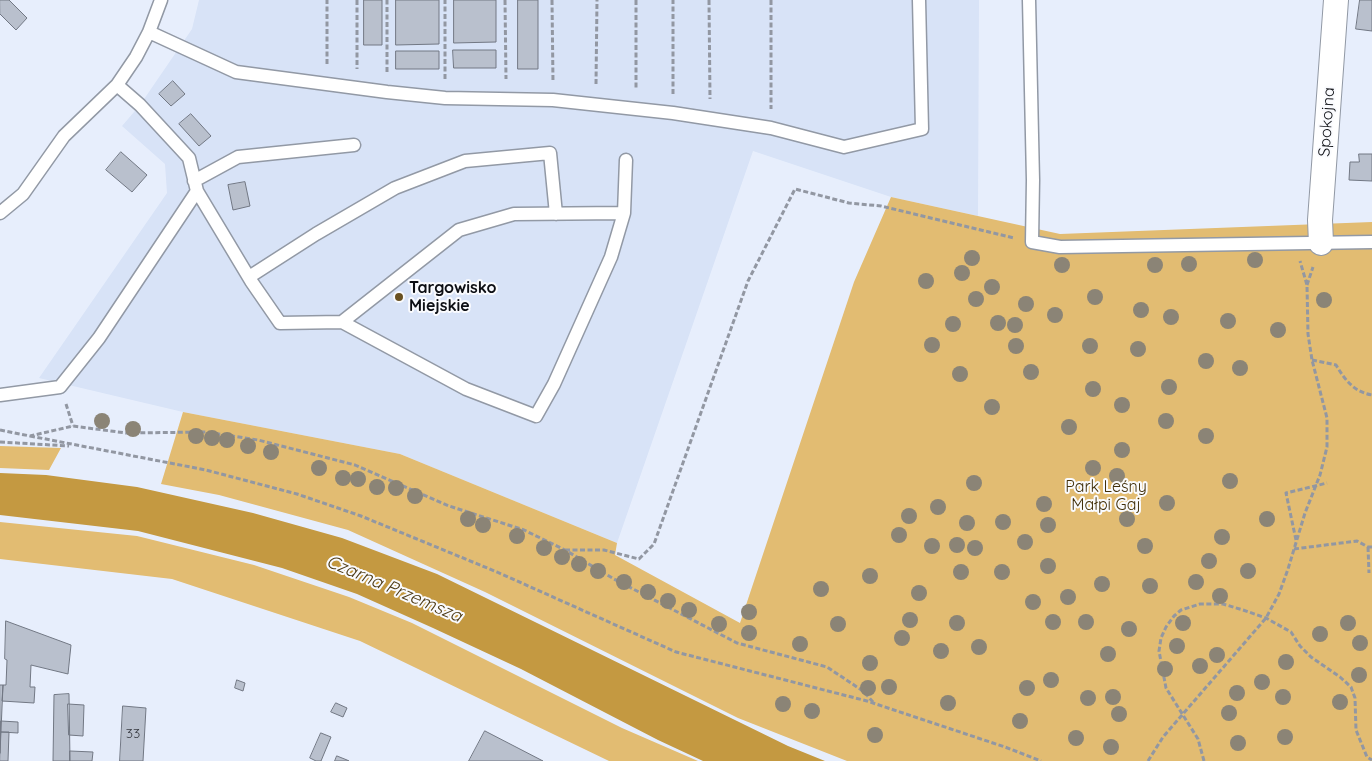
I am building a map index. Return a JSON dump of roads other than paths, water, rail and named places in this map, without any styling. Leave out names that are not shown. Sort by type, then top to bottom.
[{"type":"street","name":"Spokojna","points":[[1321,243],[1320,220],[1336,0]]},
{"type":"lane","points":[[0,213],[23,194],[64,136],[118,85],[149,32],[160,0]]},
{"type":"lane","points":[[149,32],[236,72],[445,98],[553,100],[673,113],[771,128],[844,147],[922,129],[918,0]]},
{"type":"lane","points":[[1029,0],[1033,180],[1032,242],[1060,247],[1372,242]]},
{"type":"lane","points":[[118,85],[140,105],[189,158],[196,186],[249,277],[280,323],[342,322],[466,389],[536,416],[554,384],[611,257],[624,214],[626,160]]},
{"type":"lane","points":[[0,395],[60,387],[99,338],[196,186],[238,157],[354,145]]},
{"type":"lane","points":[[249,277],[316,234],[395,188],[465,161],[550,152],[556,214]]},
{"type":"lane","points":[[342,322],[459,230],[514,214],[624,214]]},
{"type":"water","name":"Czarna Przemsza","points":[[0,473],[46,475],[137,487],[253,513],[342,538],[437,574],[788,746],[825,761],[703,761],[658,740],[521,669],[357,594],[282,568],[138,531],[0,515]]},
{"type":"place","name":"Targowisko Miejskie","points":[[399,297]]},
{"type":"park label","name":"Park Leśny Małpi Gaj","points":[[1106,496]]}]
